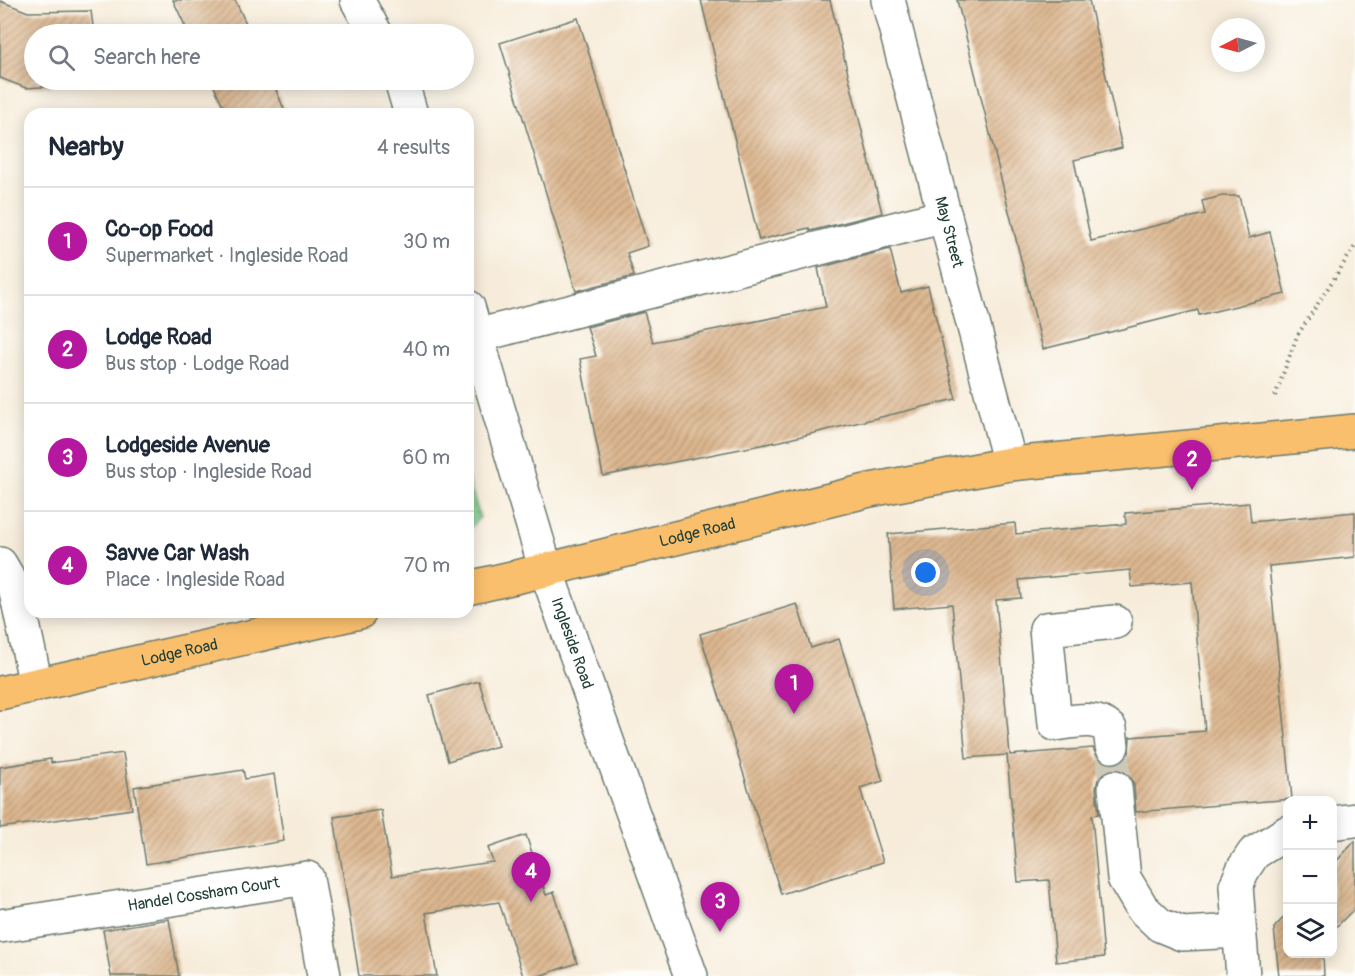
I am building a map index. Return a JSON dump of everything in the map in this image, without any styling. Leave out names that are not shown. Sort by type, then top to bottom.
[{"type":"main road","name":"Lodge Road","points":[[474,587],[870,489],[1010,464],[1355,431]]},
{"type":"main road","name":"Lodge Road","points":[[0,693],[333,618]]},
{"type":"street","points":[[357,0],[370,24]]},
{"type":"street","name":"May Street","points":[[888,0],[1010,464]]},
{"type":"street","points":[[404,90],[409,108]]},
{"type":"street","points":[[474,326],[945,216]]},
{"type":"street","name":"Ingleside Road","points":[[474,337],[546,570],[692,976]]},
{"type":"street","points":[[0,564],[16,591],[36,685]]},
{"type":"street","points":[[1112,746],[1110,729],[1102,722],[1091,720],[1055,724],[1046,629],[1115,622]]},
{"type":"street","points":[[1115,787],[1124,878],[1142,908],[1160,925],[1182,934],[1239,931]]},
{"type":"street","points":[[1337,823],[1355,820]]},
{"type":"street","points":[[1243,976],[1236,886],[1254,853],[1283,835]]},
{"type":"street","name":"Handel Cossham Court","points":[[0,926],[307,878],[324,976]]},
{"type":"path","points":[[1259,439],[1297,336],[1355,246]]},
{"type":"green space","points":[[474,498],[480,517],[474,524]]},
{"type":"building","points":[[173,0],[235,0],[246,24],[184,24]]},
{"type":"building","points":[[701,0],[830,0],[882,213],[810,231],[809,228],[759,240]]},
{"type":"building","points":[[957,0],[1089,0],[1122,148],[1074,160],[1091,241],[1205,214],[1202,201],[1222,196],[1239,196],[1249,238],[1270,232],[1285,294],[1199,315],[1198,310],[1043,349]]},
{"type":"building","points":[[0,1],[28,12],[91,11],[93,24],[24,24],[24,87],[0,78]]},
{"type":"building","points":[[578,18],[648,246],[627,253],[634,276],[576,291],[500,43]]},
{"type":"building","points":[[216,90],[276,90],[284,108],[224,108]]},
{"type":"building","points":[[890,249],[901,293],[928,286],[956,399],[781,441],[603,476],[580,359],[596,356],[587,327],[644,312],[653,342],[826,307],[818,268]]},
{"type":"building","points":[[1249,503],[1251,522],[1355,512],[1355,557],[1269,566],[1292,796],[1283,796],[1283,800],[1136,812],[1134,785],[1130,776],[1123,770],[1114,768],[1105,771],[1098,779],[1096,788],[1099,814],[1092,815],[1104,957],[1056,962],[1049,880],[1018,882],[1007,755],[966,758],[952,604],[894,609],[888,534],[1015,523],[1016,534],[1126,524],[1125,513]],"holes":[[[1130,570],[1132,587],[1192,582],[1205,731],[1130,737],[1129,754],[1123,761],[1115,764],[1104,763],[1097,757],[1093,748],[1010,755],[996,600],[1021,598],[1019,580]]]},
{"type":"building","points":[[797,604],[811,648],[839,639],[883,781],[860,788],[883,862],[781,894],[700,634]]},
{"type":"building","points":[[479,681],[498,746],[448,761],[429,695]]},
{"type":"building","points":[[123,753],[132,809],[0,828],[0,767],[51,759],[51,763]]},
{"type":"building","points":[[243,770],[245,779],[274,774],[284,841],[146,864],[134,787]]},
{"type":"building","points":[[381,810],[392,876],[493,862],[488,848],[526,835],[546,895],[554,892],[577,963],[539,976],[523,976],[499,902],[426,913],[437,976],[359,976],[334,817]]},
{"type":"building","points":[[1355,841],[1355,908],[1337,926],[1337,904],[1337,861]]},
{"type":"building","points":[[1283,918],[1283,958],[1323,958],[1324,976],[1279,976],[1274,928]]},
{"type":"building","points":[[169,919],[179,976],[111,976],[103,930]]},
{"type":"tunnel","points":[[1112,746],[1115,787]]},
{"type":"place","name":"Lodge Road","points":[[1192,490]]},
{"type":"place","name":"Co-op Food","points":[[794,714]]},
{"type":"place","name":"Savve Car Wash","points":[[531,902]]},
{"type":"place","name":"Lodgeside Avenue","points":[[720,932]]}]
